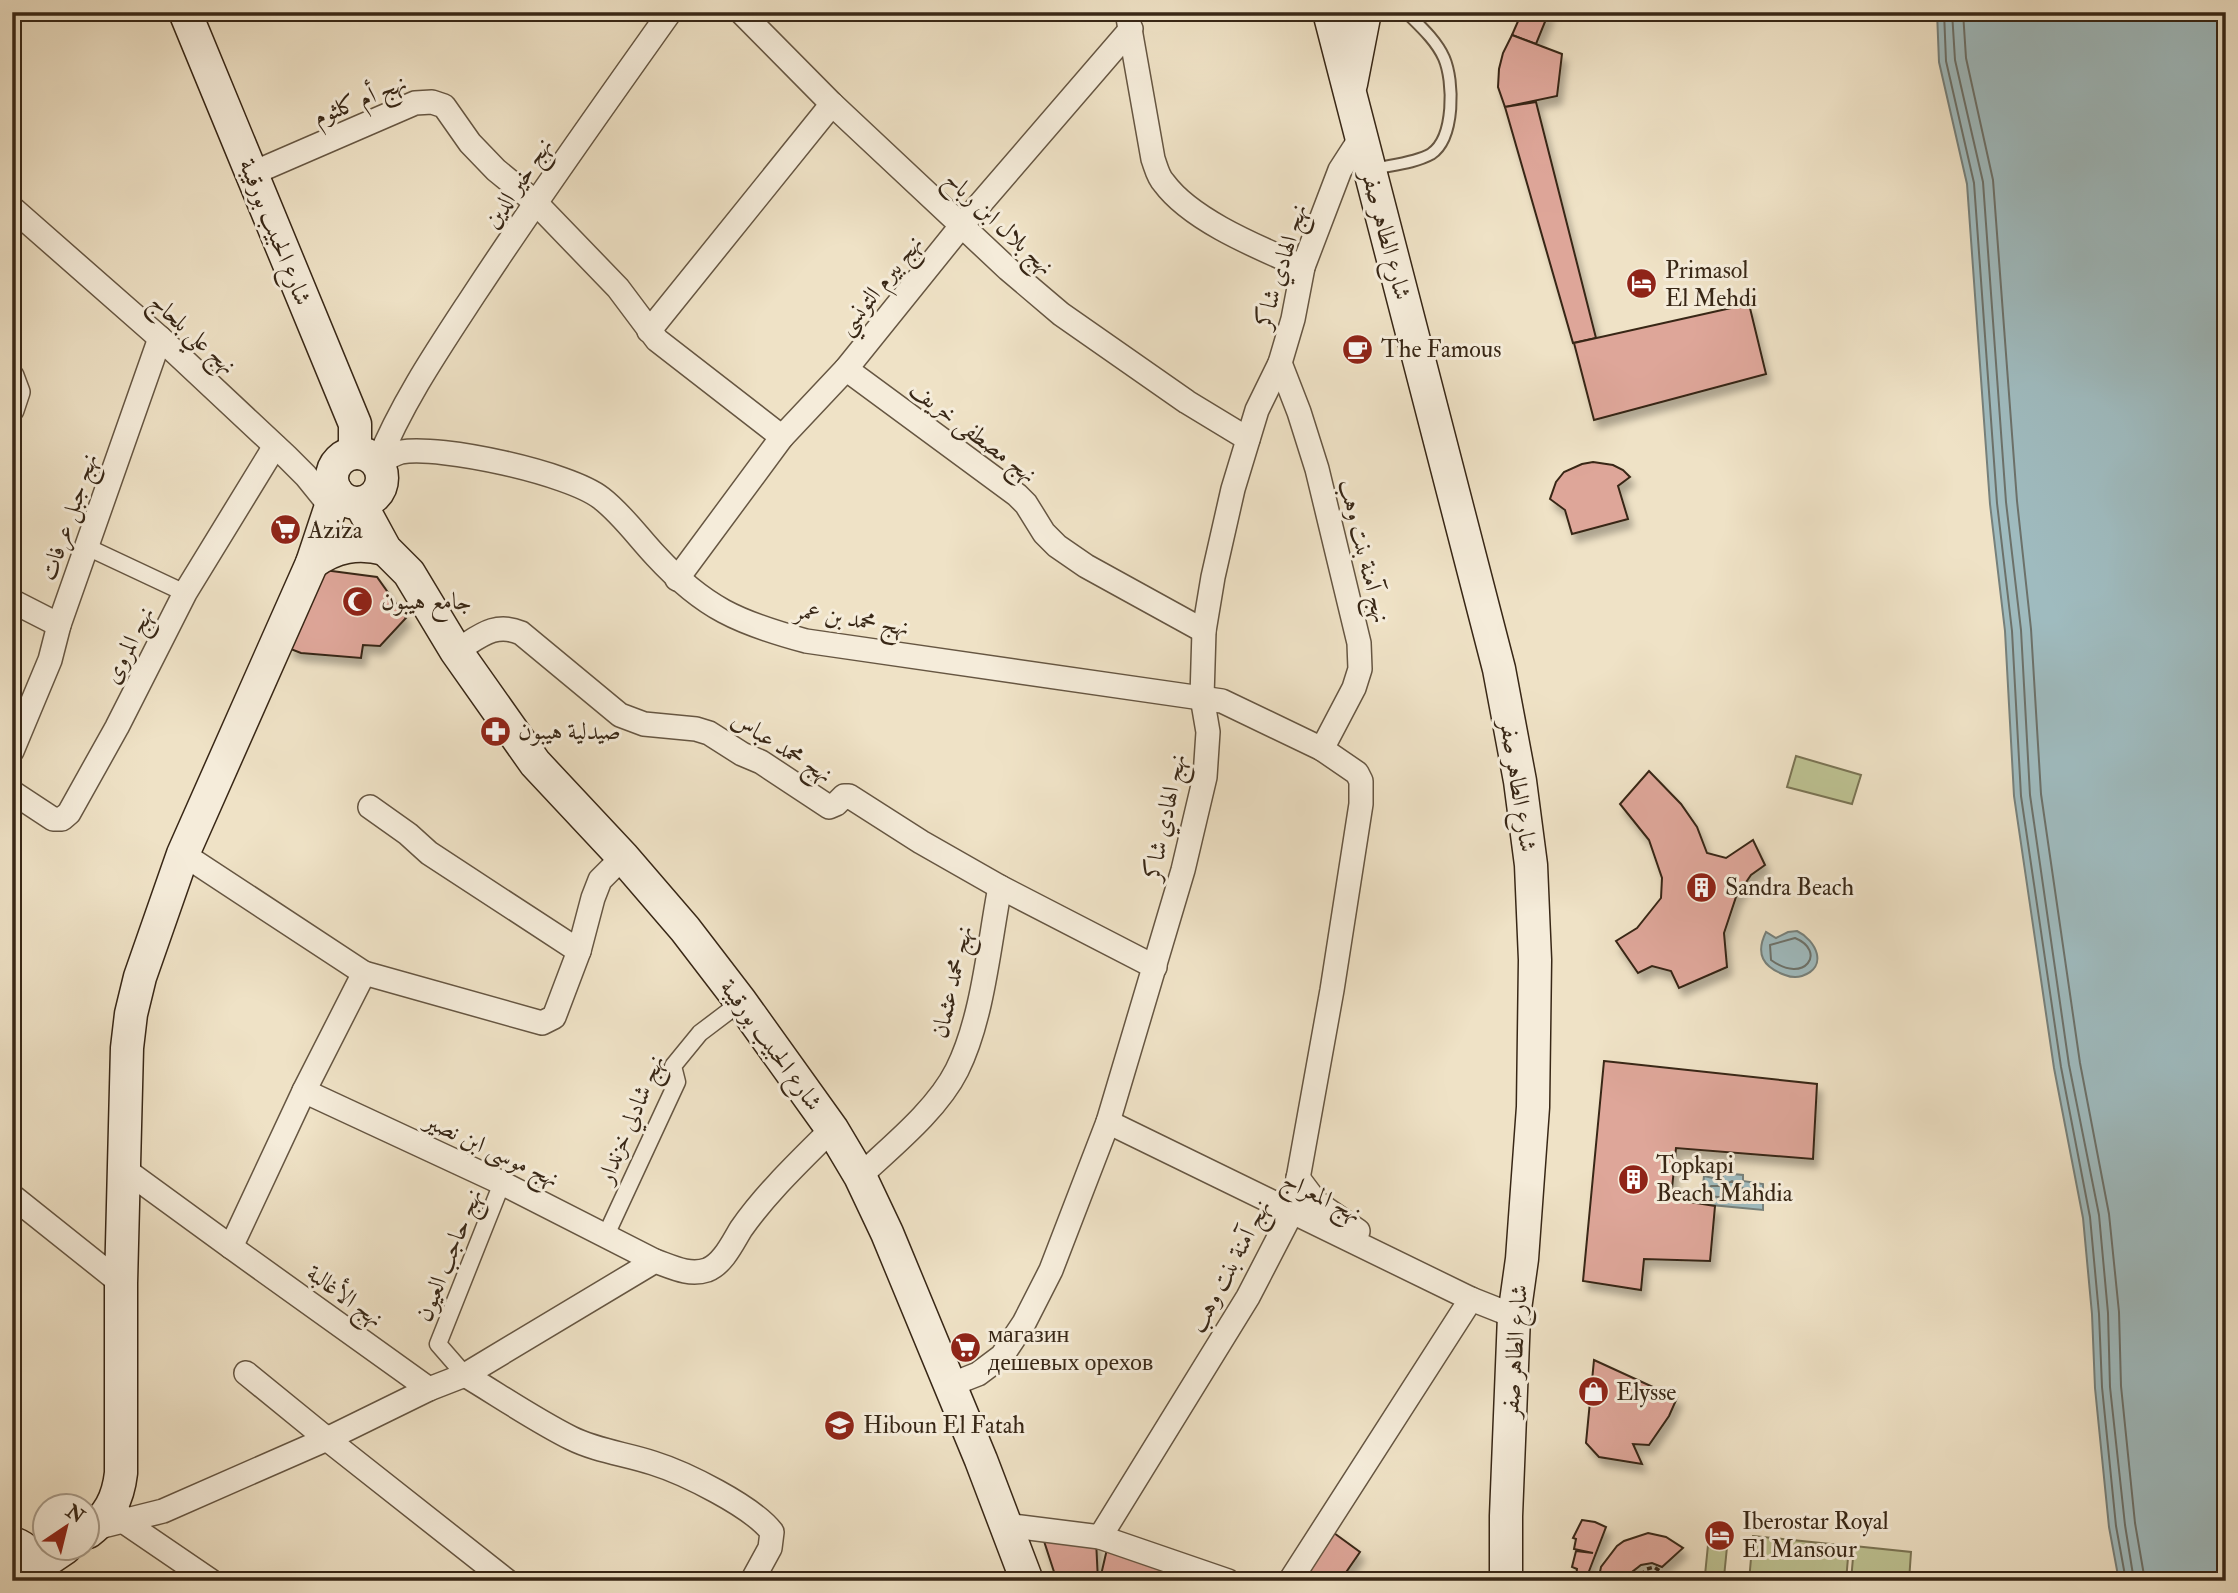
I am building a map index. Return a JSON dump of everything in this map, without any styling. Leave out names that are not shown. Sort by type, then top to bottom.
[{"type":"main road","name":"شارع الحبيب بورقيبة","points":[[185,12],[251,174],[361,468],[385,548],[409,573]]},
{"type":"main road","name":"شارع الطاهر صفر","points":[[1329,12],[1499,669],[1520,781],[1531,865],[1535,960],[1533,1107],[1522,1259],[1514,1316],[1506,1581]]},
{"type":"main road","points":[[1350,92],[1365,12]]},
{"type":"main road","name":"شارع الحبيب بورقيبة","points":[[361,468],[409,573],[456,651],[535,763],[623,856],[685,929],[832,1129],[860,1176],[887,1233],[1027,1581]]},
{"type":"main road","points":[[102,1520],[118,1512],[121,1473],[121,1283],[127,1048],[131,1014],[140,976],[183,854],[312,563],[361,468]]},
{"type":"main road","points":[[312,563],[347,546],[360,544],[385,548]]},
{"type":"street","name":"نهج خير الدين","points":[[361,468],[535,202],[670,12]]},
{"type":"street","name":"نهج بلال ابن رباح","points":[[741,12],[832,104],[1009,270],[1061,314],[1186,402],[1248,439]]},
{"type":"street","points":[[1129,20],[1153,159],[1161,181],[1195,212],[1257,246],[1303,267]]},
{"type":"street","name":"نهج بيرم التونسي","points":[[677,579],[782,437],[846,369],[1129,20]]},
{"type":"street","name":"نهج أم كلثوم","points":[[251,174],[415,103],[432,102],[444,106],[470,143],[487,161],[535,202],[618,288],[649,331],[782,437]]},
{"type":"street","points":[[649,331],[832,104]]},
{"type":"street","name":"نهج الهادي شاكر","points":[[950,1385],[978,1374],[1002,1356],[1024,1323],[1051,1270],[1108,1122],[1184,870],[1205,777],[1208,732],[1202,697],[1204,631],[1213,577],[1248,439],[1257,410],[1280,363],[1293,318],[1303,267],[1340,170],[1360,139]]},
{"type":"street","name":"نهج علي بلحاج","points":[[12,208],[160,338],[306,476],[361,468]]},
{"type":"street","name":"نهج جبل عرفات","points":[[12,751],[50,660],[59,625],[160,338]]},
{"type":"street","name":"نهج آمنة بنت وهب","points":[[1280,363],[1317,469],[1359,643],[1360,668],[1354,688],[1322,749]]},
{"type":"street","name":"نهج مصطفى خريف","points":[[846,369],[1017,495],[1026,504],[1044,533],[1057,546],[1086,566],[1204,631]]},
{"type":"street","points":[[12,376],[18,392],[12,410]]},
{"type":"street","points":[[361,468],[416,441],[437,452]]},
{"type":"street","name":"نهج المروى","points":[[12,792],[53,819],[62,819],[69,813],[117,727],[185,593],[275,446]]},
{"type":"street","name":"نهج محمد بن عمر","points":[[361,468],[400,452],[437,452],[520,466],[584,487],[602,498],[677,579],[704,601],[760,629],[806,641],[1222,701],[1322,749],[1357,773]]},
{"type":"street","points":[[87,547],[185,593]]},
{"type":"street","points":[[12,601],[59,625]]},
{"type":"street","name":"نهج محمد عباس","points":[[456,651],[495,628],[512,629],[521,633],[620,715],[644,724],[696,729],[709,733],[761,762],[829,807],[842,797],[849,796],[921,842],[1000,887],[1155,967]]},
{"type":"street","name":"نهج آمنة بنت وهب","points":[[1100,1537],[1248,1297],[1292,1212],[1332,990],[1361,804],[1361,781],[1357,773]]},
{"type":"street","points":[[370,807],[429,853],[579,951]]},
{"type":"street","points":[[183,854],[364,972],[547,1023],[554,1017],[579,951],[600,880],[623,856]]},
{"type":"street","name":"نهج محمد عثمان","points":[[860,1176],[914,1125],[957,1071],[977,1011],[1000,887]]},
{"type":"street","points":[[231,1247],[304,1091],[364,972]]},
{"type":"street","name":"نهج شادلي خزندار","points":[[606,1235],[677,1082],[673,1066],[701,1033],[741,1002]]},
{"type":"street","name":"نهج موسى ابن نصير","points":[[304,1091],[502,1183],[655,1261],[691,1273],[709,1270],[724,1255],[778,1183],[832,1129]]},
{"type":"street","name":"نهج المعراج","points":[[1108,1122],[1429,1279],[1514,1316]]},
{"type":"street","name":"نهج الأغالبة","points":[[124,1169],[429,1389]]},
{"type":"street","points":[[1298,1178],[1316,1202],[1429,1279]]},
{"type":"street","name":"نهج حاجب العيون","points":[[465,1376],[438,1344],[502,1183]]},
{"type":"street","points":[[12,1196],[121,1283]]},
{"type":"street","points":[[118,1512],[163,1511],[327,1440],[429,1389],[465,1376],[655,1261]]},
{"type":"street","points":[[1290,1581],[1471,1299]]},
{"type":"street","points":[[246,1373],[507,1581]]},
{"type":"street","points":[[465,1376],[571,1438],[687,1476],[763,1520],[772,1532],[770,1548],[752,1581]]},
{"type":"street","points":[[118,1512],[211,1581]]},
{"type":"street","points":[[1005,1525],[1100,1537],[1228,1581]]},
{"type":"lane","points":[[1369,170],[1430,154],[1444,139],[1447,128],[1451,101],[1444,58],[1433,41],[1406,12]]},
{"type":"path","points":[[1635,1581],[1647,1569],[1654,1567],[1675,1581]]},
{"type":"green space","points":[[1796,756],[1861,775],[1852,804],[1787,787]]},
{"type":"green space","points":[[1753,1536],[1849,1546],[1846,1581],[1749,1581]]},
{"type":"green space","points":[[1708,1545],[1727,1547],[1724,1577],[1705,1575]]},
{"type":"green space","points":[[1854,1546],[1911,1552],[1909,1581],[1851,1581]]},
{"type":"water","points":[[1937,12],[2226,12],[2226,1581],[2119,1581],[2109,1527],[2095,1388],[2092,1314],[2083,1218],[2054,1068],[2014,796],[2005,631],[1990,504],[1967,184],[1939,62]]},
{"type":"water","points":[[1797,931],[1810,941],[1817,960],[1810,972],[1793,977],[1777,972],[1766,964],[1761,947],[1766,932],[1776,938]]},
{"type":"water","points":[[1723,1173],[1743,1175],[1743,1181],[1763,1184],[1763,1210],[1701,1204],[1704,1176],[1722,1180]]},
{"type":"building","points":[[1522,12],[1549,12],[1536,44],[1512,35]]},
{"type":"building","points":[[1512,35],[1562,54],[1557,96],[1505,107],[1498,87],[1499,69]]},
{"type":"building","points":[[1536,102],[1596,338],[1573,343],[1505,107]]},
{"type":"building","points":[[1749,304],[1766,374],[1594,420],[1574,343]]},
{"type":"building","points":[[1593,462],[1613,465],[1630,477],[1618,486],[1628,519],[1572,534],[1565,510],[1550,499],[1556,482],[1564,472]]},
{"type":"building","points":[[324,570],[377,577],[406,618],[380,646],[363,645],[361,658],[301,653],[288,648]]},
{"type":"building","name":"Sandra Beach","points":[[1649,771],[1681,804],[1697,827],[1707,853],[1726,858],[1753,840],[1765,865],[1751,875],[1736,897],[1724,933],[1727,967],[1679,988],[1671,971],[1652,966],[1638,973],[1616,941],[1637,928],[1661,898],[1662,878],[1649,840],[1620,804]]},
{"type":"building","name":"Topkapi Beach Mahdia","points":[[1604,1061],[1817,1084],[1813,1159],[1676,1148],[1671,1199],[1715,1206],[1710,1261],[1644,1259],[1641,1290],[1583,1281]]},
{"type":"building","points":[[1594,1360],[1677,1398],[1669,1416],[1649,1445],[1633,1444],[1642,1464],[1599,1457],[1586,1443]]},
{"type":"building","points":[[1582,1520],[1606,1527],[1586,1579],[1576,1578],[1577,1569],[1572,1567],[1576,1551],[1593,1553],[1574,1549],[1576,1539],[1573,1538]]},
{"type":"building","points":[[1334,1533],[1360,1552],[1340,1581],[1301,1581]]},
{"type":"building","points":[[1648,1533],[1666,1537],[1683,1548],[1662,1567],[1652,1563],[1641,1565],[1632,1572],[1628,1581],[1598,1581],[1601,1567],[1617,1546]]},
{"type":"building","points":[[1043,1538],[1096,1540],[1098,1581],[1057,1581]]},
{"type":"building","points":[[1107,1549],[1166,1566],[1159,1581],[1119,1581],[1101,1575]]},
{"type":"building","points":[[1168,1568],[1203,1581],[1163,1581]]},
{"type":"building","points":[[1702,1575],[1728,1577],[1727,1581],[1702,1581]]},
{"type":"place","name":"Primasol El Mehdi","points":[[1642,284]]},
{"type":"place","name":"The Famous","points":[[1358,349]]},
{"type":"place","name":"Aziza","points":[[285,530]]},
{"type":"place","name":"جامع هيبون","points":[[358,601]]},
{"type":"place","name":"صيدلية هيبون","points":[[495,731]]},
{"type":"place","name":"Sandra Beach","points":[[1702,887]]},
{"type":"place","name":"Topkapi Beach Mahdia","points":[[1633,1179]]},
{"type":"place","name":"магазин дешевых орехов","points":[[965,1348]]},
{"type":"place","name":"Elysse","points":[[1593,1392]]},
{"type":"place","name":"Hiboun El Fatah","points":[[840,1425]]},
{"type":"place","name":"Iberostar Royal El Mansour","points":[[1719,1535]]}]
